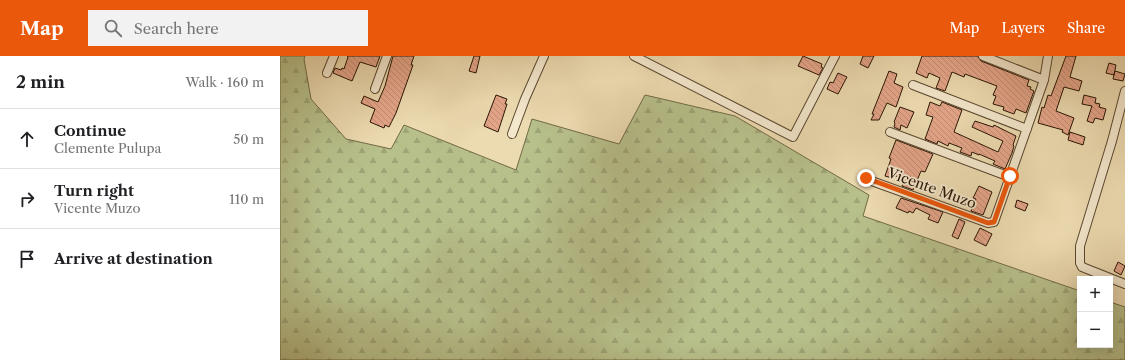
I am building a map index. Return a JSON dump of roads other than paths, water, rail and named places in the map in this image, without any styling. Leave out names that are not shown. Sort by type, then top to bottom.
[{"type":"street","points":[[327,73],[334,56]]},
{"type":"street","points":[[375,89],[387,56]]},
{"type":"street","points":[[512,134],[525,99],[544,56]]},
{"type":"street","points":[[634,56],[793,137],[835,56]]},
{"type":"street","points":[[983,56],[1044,80]]},
{"type":"street","points":[[890,132],[1010,176],[1044,80],[1048,56]]},
{"type":"street","points":[[913,85],[1027,129]]},
{"type":"street","points":[[1125,91],[1112,141],[1080,246],[1080,263],[1082,267],[1125,284]]},
{"type":"street","name":"Vicente Muzo","points":[[866,178],[988,223],[994,222],[1010,176]]}]
